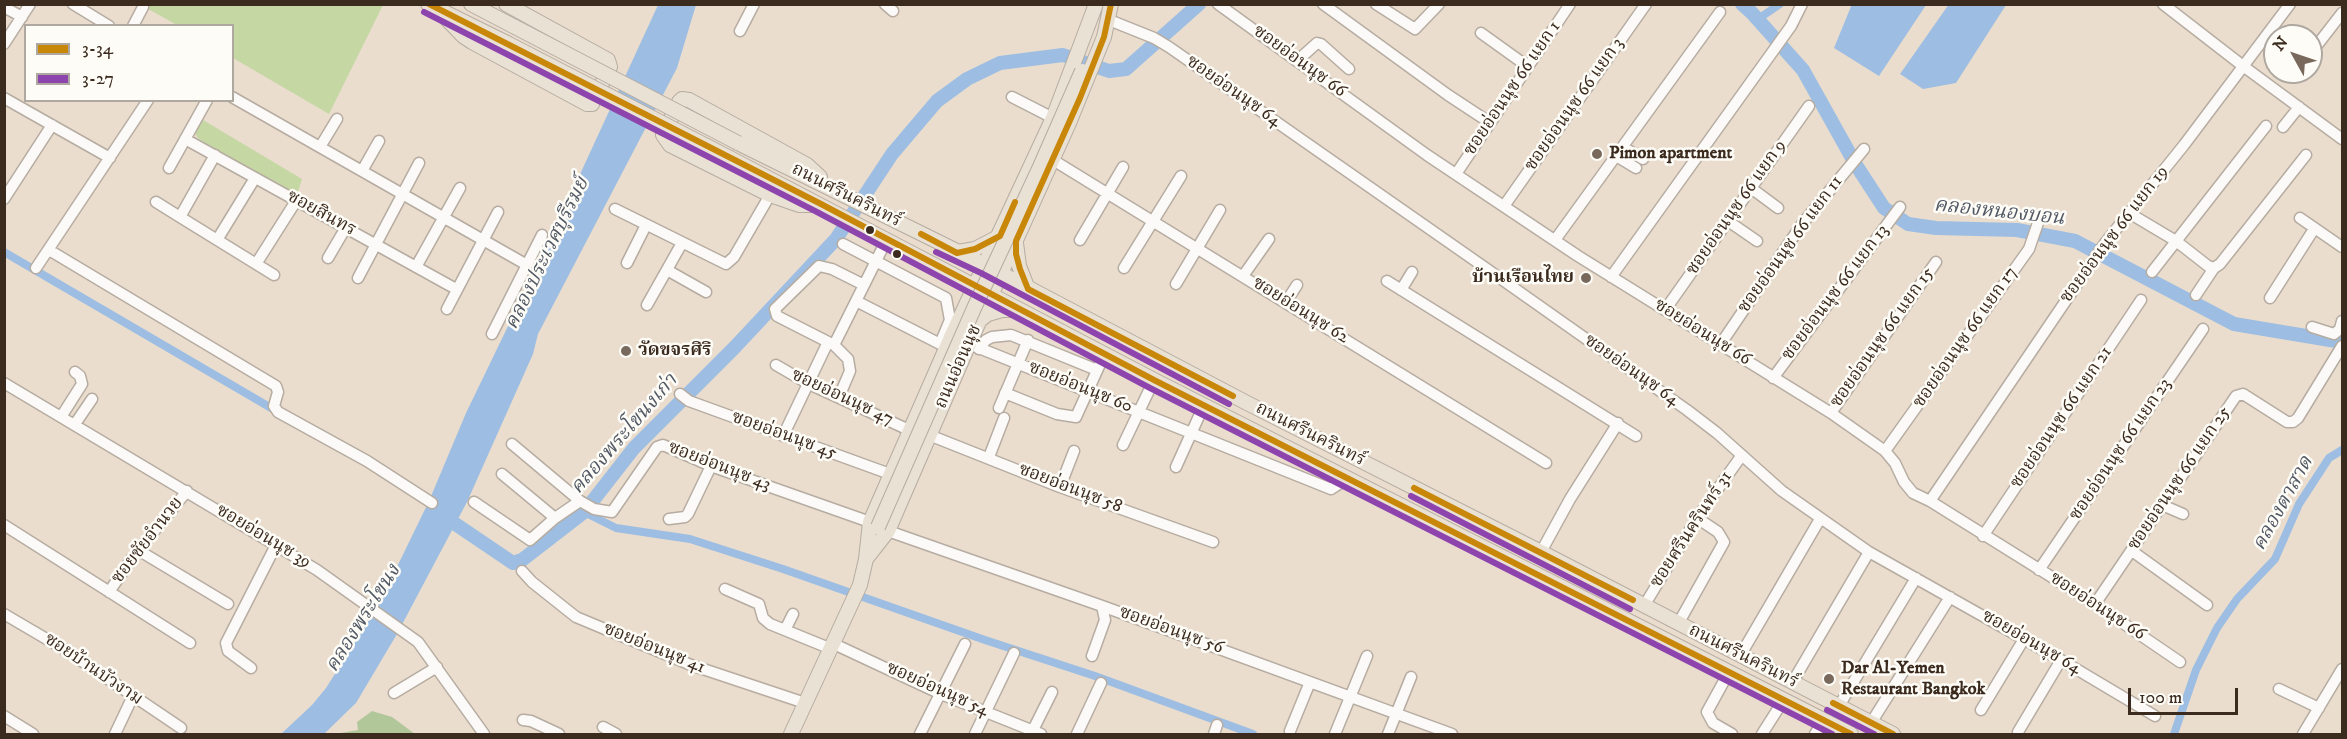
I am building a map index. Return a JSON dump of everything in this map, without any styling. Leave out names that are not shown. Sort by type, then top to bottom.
[{"type":"main road","name":"ถนนศรีนครินทร์","points":[[471,4],[738,142],[1001,273],[1247,403],[1541,552],[1893,735]]},
{"type":"main road","points":[[433,7],[472,42],[587,104],[592,104],[610,67],[608,60],[506,4]]},
{"type":"main road","name":"ถนนอ่อนนุช","points":[[879,527],[890,474],[946,343],[1000,236],[1053,118],[1096,4]]},
{"type":"main road","name":"ถนนอ่อนนุช","points":[[1091,46],[1096,4]]},
{"type":"main road","name":"ถนนอ่อนนุช","points":[[791,735],[828,644],[975,306],[1064,116],[1091,46],[1111,4]]},
{"type":"main road","name":"ถนนอ่อนนุช","points":[[879,527],[974,346],[980,320],[1080,98],[1104,37],[1111,4]]},
{"type":"main road","name":"ถนนศรีนครินทร์","points":[[433,7],[821,204],[1154,380],[1851,735]]},
{"type":"main road","points":[[821,204],[799,205],[770,195],[666,142],[663,135],[678,102],[689,100],[797,160],[816,173],[831,188]]},
{"type":"main road","points":[[1012,209],[1017,220],[1027,217]]},
{"type":"main road","points":[[957,253],[975,249],[1000,236]]},
{"type":"main road","points":[[1016,241],[1016,254],[1028,289]]},
{"type":"main road","points":[[947,270],[964,289],[966,298],[964,311]]},
{"type":"main road","points":[[980,320],[988,314],[1002,310],[1022,310]]},
{"type":"main road","points":[[946,343],[965,336],[974,346]]},
{"type":"main road","points":[[1617,616],[1626,597]]},
{"type":"main road","name":"ถนนอ่อนนุช","points":[[783,735],[828,644]]},
{"type":"street","points":[[4,44],[30,4]]},
{"type":"street","points":[[73,4],[89,8],[106,24]]},
{"type":"street","points":[[740,31],[754,4]]},
{"type":"street","name":"ซอยอ่อนนุช 66","points":[[1218,4],[1456,174],[1611,277],[1831,413],[1885,451],[1895,463],[1913,494],[1930,501],[2095,604],[2180,662]]},
{"type":"street","points":[[1323,4],[1489,122]]},
{"type":"street","points":[[1379,5],[1415,29],[1439,4]]},
{"type":"street","name":"ซอยอ่อนนุช 66 แยก 1","points":[[1456,174],[1570,4]]},
{"type":"street","name":"ซอยอ่อนนุช 66 แยก 3","points":[[1504,206],[1646,4]]},
{"type":"street","points":[[1611,277],[1785,33],[1802,4]]},
{"type":"street","points":[[2163,4],[2343,139]]},
{"type":"street","name":"ซอยอ่อนนุช 66 แยก 19","points":[[1930,501],[2104,243],[2184,145],[2290,4]]},
{"type":"street","points":[[2323,38],[2343,12],[2334,4]]},
{"type":"street","points":[[4,7],[22,17]]},
{"type":"street","points":[[134,24],[143,7]]},
{"type":"street","points":[[1555,240],[1720,12]]},
{"type":"street","name":"ซอยอ่อนนุช 64","points":[[1109,20],[1154,38],[1169,47],[1686,410],[1782,490],[1869,552],[2156,716]]},
{"type":"street","points":[[1481,33],[1527,66]]},
{"type":"street","points":[[1298,61],[1317,43],[1349,69]]},
{"type":"street","points":[[1012,97],[1053,118]]},
{"type":"street","points":[[4,98],[110,158]]},
{"type":"street","points":[[234,98],[527,265]]},
{"type":"street","points":[[36,268],[147,102]]},
{"type":"street","points":[[169,168],[206,102]]},
{"type":"street","name":"ซอยอ่อนนุช 66 แยก 9","points":[[1665,310],[1809,106]]},
{"type":"street","points":[[2283,127],[2299,107]]},
{"type":"street","points":[[320,147],[337,119]]},
{"type":"street","points":[[4,199],[52,125]]},
{"type":"street","points":[[2152,272],[2266,126]]},
{"type":"street","name":"ซอยสินทร","points":[[185,139],[456,289]]},
{"type":"street","points":[[362,171],[379,141]]},
{"type":"street","points":[[1623,147],[1643,159]]},
{"type":"street","name":"ซอยอ่อนนุช 66 แยก 11","points":[[1720,345],[1802,224],[1862,152]]},
{"type":"street","points":[[180,217],[215,155]]},
{"type":"street","points":[[2196,295],[2214,268],[2220,264],[2306,155]]},
{"type":"street","points":[[1616,156],[1636,168]]},
{"type":"street","name":"ซอยอ่อนนุช 62","points":[[1053,160],[1546,463]]},
{"type":"street","points":[[358,278],[419,163]]},
{"type":"street","points":[[1080,240],[1123,167]]},
{"type":"street","points":[[1125,268],[1181,176]]},
{"type":"street","points":[[217,240],[255,178]]},
{"type":"street","points":[[416,267],[460,188]]},
{"type":"street","points":[[1751,188],[1778,208]]},
{"type":"street","points":[[615,209],[723,264],[728,264],[770,195]]},
{"type":"street","points":[[256,264],[296,201]]},
{"type":"street","points":[[156,202],[274,275]]},
{"type":"street","name":"ซอยอ่อนนุช 66 แยก 13","points":[[1773,378],[1900,207]]},
{"type":"street","points":[[1176,284],[1220,210]]},
{"type":"street","points":[[447,309],[498,212]]},
{"type":"street","points":[[2129,213],[2176,241],[2208,266],[2214,268]]},
{"type":"street","points":[[2300,218],[2343,247]]},
{"type":"street","name":"ซอยอ่อนนุช 66 แยก 17","points":[[1885,451],[2029,249],[2039,220]]},
{"type":"street","points":[[1728,221],[1757,241]]},
{"type":"street","points":[[627,263],[646,225]]},
{"type":"street","points":[[328,258],[345,229]]},
{"type":"street","points":[[2270,298],[2314,229]]},
{"type":"street","points":[[492,334],[542,235]]},
{"type":"street","points":[[783,436],[807,383],[856,301],[887,239]]},
{"type":"street","points":[[1243,276],[1269,239]]},
{"type":"street","points":[[647,305],[682,243]]},
{"type":"street","points":[[843,244],[946,298],[950,320],[946,343],[856,301]]},
{"type":"street","points":[[49,250],[276,386],[278,392],[274,406],[278,412],[367,461],[432,503]]},
{"type":"street","name":"ซอยอ่อนนุช 66 แยก 15","points":[[1831,413],[1936,262]]},
{"type":"street","points":[[839,397],[850,371],[848,359],[831,344],[777,316],[775,309],[819,266],[832,269],[864,285]]},
{"type":"street","points":[[667,270],[706,292]]},
{"type":"street","points":[[1401,290],[1412,272]]},
{"type":"street","points":[[1387,281],[1636,436]]},
{"type":"street","points":[[1286,302],[1297,285]]},
{"type":"street","name":"ซอยอ่อนนุช 66 แยก 21","points":[[1983,536],[2141,300]]},
{"type":"street","points":[[2312,327],[2334,334],[2340,329],[2343,321]]},
{"type":"street","name":"ซอยอ่อนนุช 66 แยก 23","points":[[2039,570],[2203,329]]},
{"type":"street","points":[[974,346],[999,335],[1011,335],[1097,370]]},
{"type":"street","points":[[989,457],[1005,393],[1028,340]]},
{"type":"street","name":"ซอยอ่อนนุช 60","points":[[974,346],[1331,489],[1348,478]]},
{"type":"street","name":"ซอยอ่อนนุช 66 แยก 25","points":[[2095,604],[2236,396],[2243,394],[2287,423],[2293,422],[2298,418],[2340,348]]},
{"type":"street","points":[[1005,393],[1072,418],[1078,415],[1105,353]]},
{"type":"street","name":"ซอยอ่อนนุช 47","points":[[776,365],[807,383],[909,429]]},
{"type":"street","points":[[61,417],[82,384],[80,376],[75,372]]},
{"type":"street","points":[[1123,445],[1154,380]]},
{"type":"street","name":"ซอยอ่อนนุช 39","points":[[4,383],[331,578],[418,642],[484,735]]},
{"type":"street","name":"ซอยอ่อนนุช 45","points":[[684,398],[890,474]]},
{"type":"street","points":[[75,424],[92,399]]},
{"type":"street","points":[[1176,467],[1204,405]]},
{"type":"street","points":[[1541,552],[1570,499],[1618,423]]},
{"type":"street","name":"ซอยอ่อนนุช 58","points":[[929,435],[989,457],[1059,487],[1213,542]]},
{"type":"street","points":[[474,502],[530,540],[555,518],[587,505],[512,444]]},
{"type":"street","name":"ซอยอ่อนนุช 43","points":[[587,505],[612,512],[660,445],[879,527]]},
{"type":"street","points":[[1059,487],[1074,451]]},
{"type":"street","name":"ซอยศรีนครินทร์ 31","points":[[1644,606],[1697,518],[1742,455]]},
{"type":"street","points":[[669,519],[685,517],[688,514],[711,466]]},
{"type":"street","points":[[502,474],[555,518]]},
{"type":"street","name":"ซอยชัยอำนวย","points":[[109,592],[138,550],[188,491]]},
{"type":"street","points":[[2162,506],[2183,514]]},
{"type":"street","points":[[1678,624],[1724,542],[1718,532],[1697,518]]},
{"type":"street","points":[[1740,656],[1821,519]]},
{"type":"street","name":"ซอยชัยอำนวย","points":[[4,525],[190,643]]},
{"type":"street","name":"ซอยอ่อนนุช 56","points":[[879,527],[1102,606],[1452,735]]},
{"type":"street","points":[[251,668],[228,651],[226,643],[276,545]]},
{"type":"street","points":[[138,550],[228,604]]},
{"type":"street","points":[[2132,551],[2207,605]]},
{"type":"street","points":[[1792,683],[1869,552]]},
{"type":"street","name":"ซอยอ่อนนุช 41","points":[[522,571],[532,582],[576,617],[691,664],[799,701]]},
{"type":"street","points":[[1839,706],[1916,578]]},
{"type":"street","name":"ซอยอ่อนนุช 54","points":[[725,589],[759,604],[763,618],[770,624],[828,644],[1035,733]]},
{"type":"street","points":[[1871,723],[1950,597]]},
{"type":"street","points":[[1092,656],[1105,620],[1102,606]]},
{"type":"street","name":"ซอยบ้านบัวงาม","points":[[4,614],[67,651],[181,728]]},
{"type":"street","points":[[784,630],[793,614]]},
{"type":"street","points":[[1981,710],[2024,639]]},
{"type":"street","points":[[920,735],[965,644]]},
{"type":"street","points":[[975,735],[1014,653]]},
{"type":"street","points":[[1335,735],[1368,656]]},
{"type":"street","points":[[2018,732],[2061,660]]},
{"type":"street","points":[[394,693],[437,667]]},
{"type":"street","points":[[2303,735],[2343,669]]},
{"type":"street","points":[[1729,672],[1707,712],[1713,723],[1732,735]]},
{"type":"street","points":[[1388,735],[1411,677]]},
{"type":"street","points":[[1290,731],[1310,682]]},
{"type":"street","points":[[1077,735],[1101,683]]},
{"type":"street","points":[[2279,688],[2319,708]]},
{"type":"street","points":[[1035,733],[1052,692]]},
{"type":"street","points":[[115,735],[133,696]]},
{"type":"street","points":[[1762,735],[1783,701]]},
{"type":"street","points":[[4,716],[33,735]]},
{"type":"street","points":[[523,720],[531,720],[559,735]]},
{"type":"street","points":[[1815,735],[1824,721]]},
{"type":"street","points":[[603,727],[616,735]]},
{"type":"green space","points":[[141,5],[383,5],[329,114],[234,59],[234,24],[175,24]]},
{"type":"green space","points":[[203,120],[302,179],[297,195],[203,142],[195,132]]},
{"type":"green space","points":[[372,711],[392,717],[415,734],[335,734],[358,730],[357,722]]},
{"type":"water","points":[[1852,4],[1926,5],[1879,76],[1834,48]]},
{"type":"water","points":[[1949,4],[2006,5],[1956,83],[1923,89],[1900,74]]},
{"type":"water","name":"คลองประเวศบุรีรมย์","points":[[658,5],[696,5],[677,68],[538,334],[533,354],[467,502],[397,634],[356,703],[324,734],[281,734],[312,705],[326,688],[378,606],[429,501],[466,413],[552,235]]},
{"type":"waterway","name":"คลองพระโขนงเก่า","points":[[443,521],[445,517],[513,563],[522,560],[584,512],[634,448],[735,347],[836,239],[892,154],[937,101],[967,79],[1000,63],[1063,55],[1109,71],[1126,69],[1199,4]]},
{"type":"waterway","name":"คลองหนองบอน","points":[[1742,4],[1803,70],[1856,165],[1884,208],[1908,224],[1936,228],[2017,230],[2075,241],[2234,324],[2342,342]]},
{"type":"waterway","points":[[1758,19],[1780,4]]},
{"type":"waterway","points":[[4,252],[278,412]]},
{"type":"waterway","name":"คลองตาสาด","points":[[2174,734],[2196,670],[2217,628],[2237,599],[2275,559],[2299,504],[2329,458],[2342,450]]},
{"type":"waterway","points":[[584,512],[616,528],[690,539],[783,569],[1095,676],[1253,734]]},
{"type":"transit line","name":"3-34","points":[[429,4],[821,204],[1154,380],[1851,734]]},
{"type":"transit line","name":"3-34","points":[[1111,4],[1104,37],[1080,98],[1016,241],[1016,254],[1020,269],[1028,289],[1233,396]]},
{"type":"transit line","name":"3-27","points":[[424,12],[817,212],[1150,388],[1832,734]]},
{"type":"transit line","name":"3-34","points":[[921,234],[957,253],[975,249],[1000,236],[1015,202]]},
{"type":"transit line","name":"3-27","points":[[936,252],[981,273],[1229,404]]},
{"type":"transit line","name":"3-34","points":[[1414,488],[1633,600]]},
{"type":"transit line","name":"3-27","points":[[1411,496],[1630,609]]},
{"type":"transit line","name":"3-34","points":[[1833,703],[1893,734]]},
{"type":"transit line","name":"3-27","points":[[1827,710],[1874,734]]},
{"type":"place","name":"Pimon apartment","points":[[1597,154]]},
{"type":"place","name":"บ้านเรือนไทย","points":[[1586,278]]},
{"type":"place","name":"วัดขจรศิริ","points":[[626,351]]},
{"type":"place","name":"Dar Al-Yemen Restaurant Bangkok","points":[[1829,679]]},
{"type":"water label","name":"คลองพระโขนง","points":[[364,619]]}]
